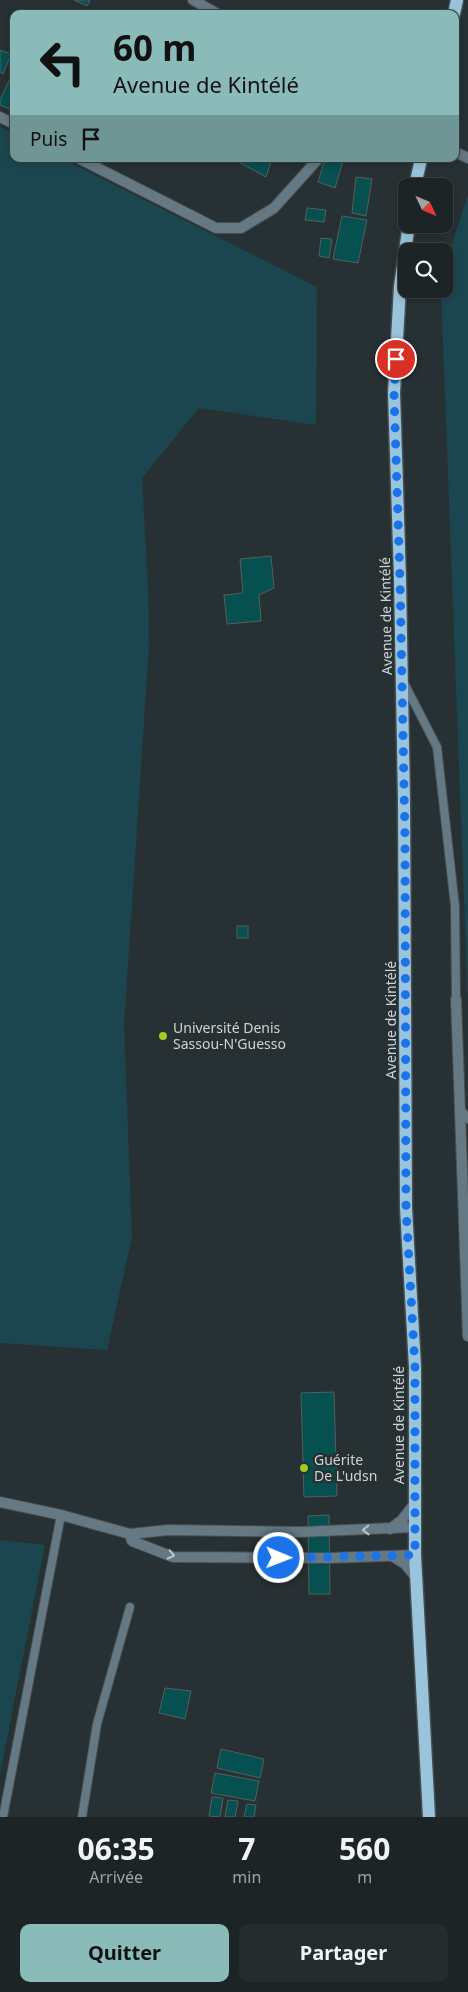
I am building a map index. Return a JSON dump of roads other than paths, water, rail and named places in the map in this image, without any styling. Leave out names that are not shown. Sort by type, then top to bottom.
[{"type":"main road","points":[[417,178],[420,162]]},
{"type":"main road","name":"Avenue de Kintélé","points":[[408,233],[400,286],[394,393],[402,679],[407,1007],[406,1208],[415,1367],[415,1555],[429,1817]]},
{"type":"street","points":[[193,0],[211,10]]},
{"type":"street","points":[[86,162],[216,228],[241,228],[274,208],[315,162]]},
{"type":"street","points":[[456,999],[468,1336]]},
{"type":"street","points":[[0,1502],[61,1515],[130,1534],[168,1530],[300,1532],[415,1527]]},
{"type":"street","points":[[389,1529],[402,1520],[415,1503]]},
{"type":"street","points":[[130,1534],[132,1541],[173,1557],[329,1558],[415,1555]]},
{"type":"street","points":[[391,1555],[405,1564],[417,1579]]},
{"type":"lane","points":[[402,679],[437,748],[455,906],[456,999]]},
{"type":"lane","points":[[460,1108],[468,1119]]},
{"type":"lane","points":[[3,1817],[61,1515]]},
{"type":"lane","points":[[82,1817],[97,1724],[130,1607]]},
{"type":"place","name":"Université Denis Sassou-N'Guesso","points":[[163,1036]]},
{"type":"place","name":"Guérite De L'udsn","points":[[304,1468]]}]
